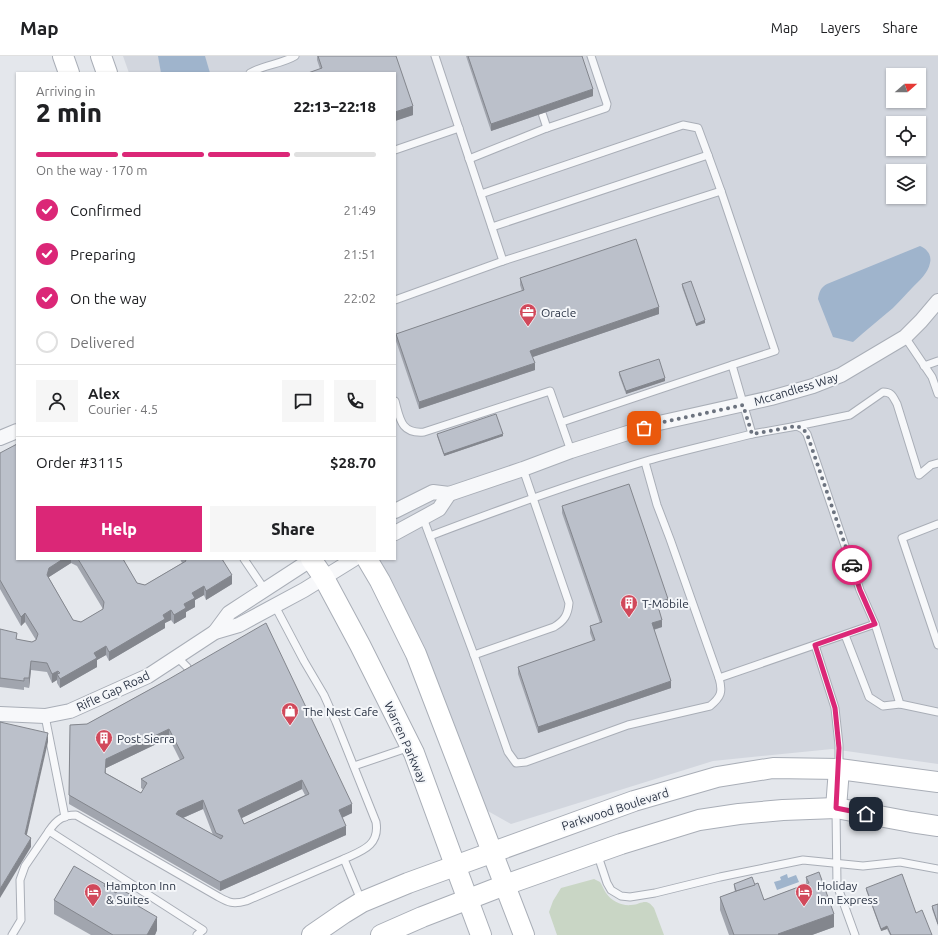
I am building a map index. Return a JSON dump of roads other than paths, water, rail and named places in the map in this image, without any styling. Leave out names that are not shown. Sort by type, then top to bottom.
[{"type":"main road","points":[[63,56],[69,72]]},
{"type":"main road","points":[[101,56],[107,72]]},
{"type":"main road","name":"Warren Parkway","points":[[313,560],[360,644],[411,747],[481,935]]},
{"type":"main road","points":[[368,560],[380,581],[416,654],[524,935]]},
{"type":"main road","name":"Parkwood Boulevard","points":[[312,935],[344,912],[362,902],[408,883],[634,801],[717,777],[773,768],[839,769],[938,782]]},
{"type":"main road","points":[[836,808],[839,769]]},
{"type":"main road","points":[[381,935],[408,926],[422,917],[505,885],[621,844],[699,820],[739,814],[783,810],[836,808],[938,826]]},
{"type":"street","name":"Mccandless Way","points":[[396,510],[433,492],[449,494],[571,451],[659,423],[743,405],[813,386],[841,375],[904,337],[922,321],[938,301]]},
{"type":"street","points":[[0,438],[16,431]]},
{"type":"street","points":[[396,532],[439,509],[449,494]]},
{"type":"street","name":"Rifle Gap Road","points":[[0,714],[45,716],[70,711],[148,676],[215,632],[230,613],[310,560]]},
{"type":"street","name":"Rifle Gap Road","points":[[215,632],[238,626],[324,578],[352,560]]},
{"type":"lane","points":[[252,72],[277,60],[296,56]]},
{"type":"lane","points":[[435,56],[503,261]]},
{"type":"lane","points":[[469,159],[547,128],[606,108],[607,104],[591,56]]},
{"type":"lane","points":[[542,113],[547,128]]},
{"type":"lane","points":[[481,194],[683,125],[698,128],[721,191],[775,350],[562,422]]},
{"type":"lane","points":[[396,150],[459,128]]},
{"type":"lane","points":[[492,228],[708,155]]},
{"type":"lane","points":[[396,300],[503,261],[721,191]]},
{"type":"lane","points":[[904,337],[932,377],[938,394]]},
{"type":"lane","points":[[924,366],[938,361]]},
{"type":"lane","points":[[732,365],[752,434]]},
{"type":"lane","points":[[396,404],[402,424],[416,432],[424,432],[550,391],[571,451]]},
{"type":"lane","points":[[430,536],[533,498],[689,449],[752,434],[850,415],[883,392],[888,392],[892,395],[897,404],[919,475],[931,465],[938,463]]},
{"type":"lane","points":[[797,426],[803,429],[807,434],[860,590],[875,624],[900,704]]},
{"type":"lane","points":[[423,518],[508,752],[516,763],[526,762],[628,725],[710,706],[716,702],[720,696],[722,688],[719,678],[657,505],[644,462]]},
{"type":"lane","points":[[474,655],[554,627],[560,623],[568,611],[569,603],[523,469]]},
{"type":"lane","points":[[938,524],[902,538],[938,645]]},
{"type":"lane","points":[[245,560],[265,590]]},
{"type":"lane","points":[[12,935],[21,920],[20,880],[23,865],[57,820],[64,817],[76,815],[81,817],[217,896],[236,903],[246,901],[344,859],[367,847],[372,842],[376,832],[376,822],[336,722],[324,695],[275,606]]},
{"type":"lane","points":[[719,678],[875,624]]},
{"type":"lane","points":[[845,635],[869,697],[883,706],[900,704],[938,712]]},
{"type":"lane","points":[[815,645],[835,708],[839,745],[839,769]]},
{"type":"lane","points":[[178,657],[192,675]]},
{"type":"lane","points":[[45,716],[64,817]]},
{"type":"lane","points":[[354,766],[411,747]]},
{"type":"lane","points":[[836,808],[837,885],[855,935]]},
{"type":"lane","points":[[49,831],[202,930],[197,935]]},
{"type":"lane","points":[[597,853],[607,883],[611,890],[621,896],[630,897],[655,893],[720,877],[803,860],[863,866],[900,862],[938,869]]},
{"type":"lane","points":[[344,859],[362,902]]},
{"type":"water","points":[[158,56],[205,56],[210,72],[161,72]]},
{"type":"water","points":[[920,246],[925,249],[930,257],[929,267],[923,277],[893,308],[853,342],[833,337],[818,299],[822,288],[827,284]]},
{"type":"water","points":[[787,874],[788,878],[796,875],[799,882],[777,890],[774,882],[781,880],[780,877]]},
{"type":"place","name":"Oracle","points":[[528,327]]},
{"type":"place","name":"T-Mobile","points":[[629,618]]},
{"type":"place","name":"The Nest Cafe","points":[[290,726]]},
{"type":"place","name":"Post Sierra","points":[[104,753]]},
{"type":"place","name":"Hampton Inn & Suites","points":[[93,907]]},
{"type":"place","name":"Holiday Inn Express","points":[[804,907]]}]
